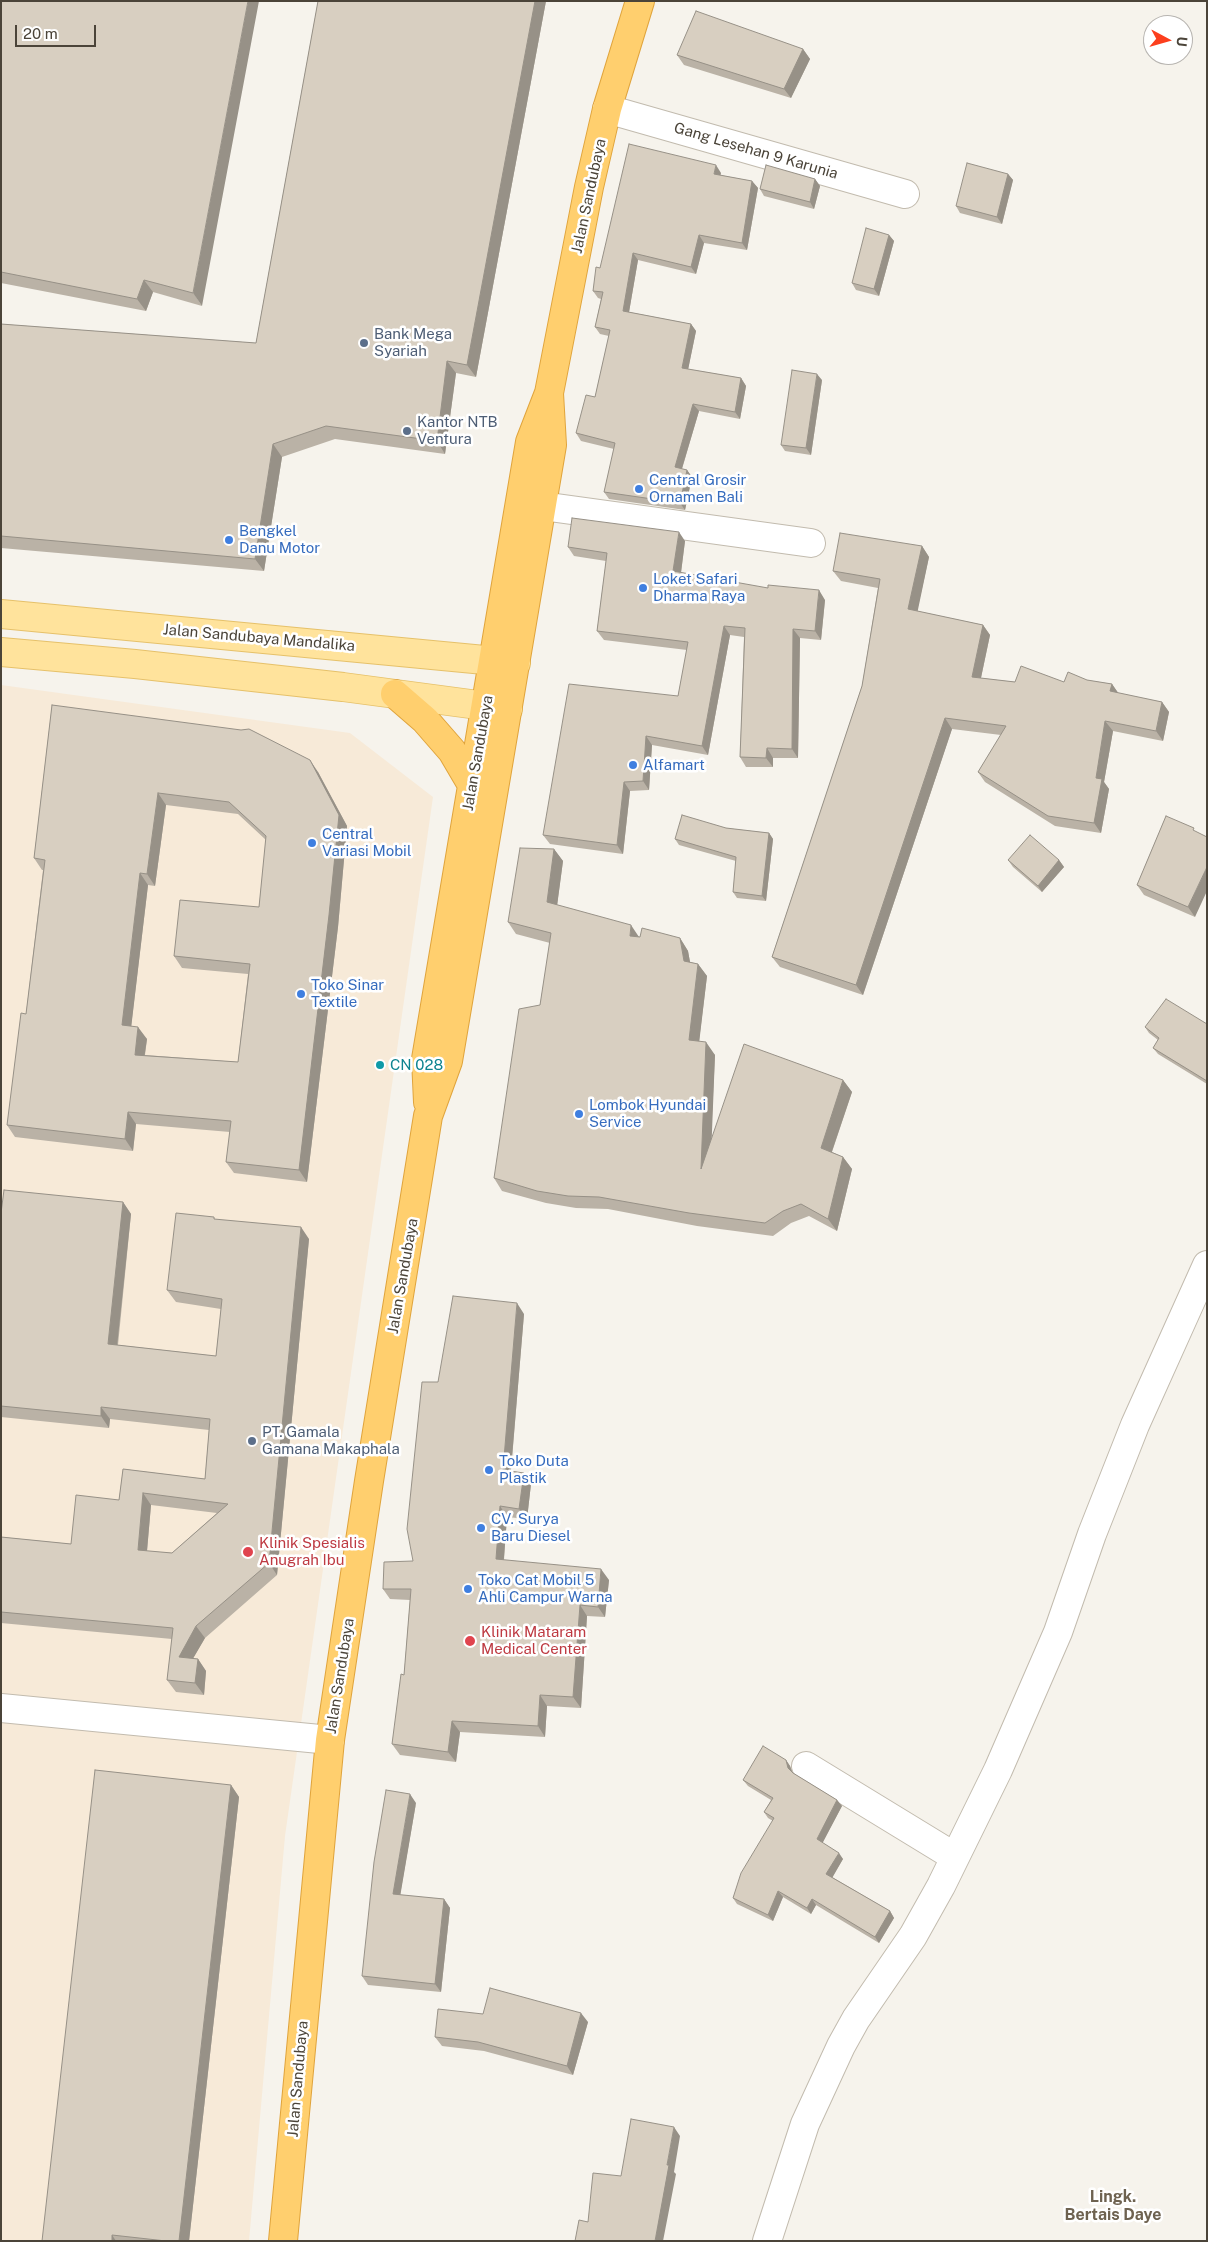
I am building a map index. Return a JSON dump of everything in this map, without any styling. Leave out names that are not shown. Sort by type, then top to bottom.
[{"type":"highway","name":"Jalan Sandubaya","points":[[283,2241],[330,1740],[369,1481],[428,1116],[448,1061],[505,662],[530,442],[549,393],[589,186],[607,109],[640,1]]},
{"type":"highway","name":"Jalan Sandubaya","points":[[505,662],[542,506],[552,445],[549,393]]},
{"type":"highway","points":[[395,694],[425,720],[452,750],[472,785]]},
{"type":"highway","name":"Jalan Sandubaya","points":[[428,1116],[426,1060],[472,785],[497,708]]},
{"type":"main road","name":"Jalan Sandubaya Mandalika","points":[[1,614],[505,662]]},
{"type":"main road","points":[[1,652],[135,664],[395,694],[497,708]]},
{"type":"street","name":"Gang Lesehan 9 Karunia","points":[[607,109],[905,194]]},
{"type":"street","points":[[542,506],[811,543]]},
{"type":"street","points":[[767,2241],[805,2124],[841,2046],[856,2019],[913,1936],[998,1770],[1054,1641],[1092,1534],[1135,1425],[1207,1265]]},
{"type":"street","points":[[1,1708],[330,1740]]},
{"type":"street","points":[[806,1766],[955,1857]]},
{"type":"shaded area","points":[[1,685],[350,733],[433,797],[285,1836],[249,2241],[1,2241]]},
{"type":"building","points":[[1,1],[248,1],[193,293],[144,280],[137,299],[1,272]]},
{"type":"building","points":[[318,1],[535,1],[467,365],[447,361],[437,441],[326,426],[273,444],[255,559],[1,536],[1,324],[256,343]]},
{"type":"building","points":[[696,11],[803,49],[784,89],[677,55]]},
{"type":"building","points":[[629,144],[716,165],[714,174],[752,181],[742,243],[699,235],[691,267],[633,253],[623,311],[691,324],[682,368],[741,378],[735,412],[693,404],[675,467],[687,470],[680,503],[604,492],[615,443],[576,433],[586,395],[595,397],[610,330],[595,327],[603,292],[593,291],[596,267],[600,268]]},
{"type":"building","points":[[967,163],[1008,174],[997,217],[956,206]]},
{"type":"building","points":[[766,165],[815,179],[810,202],[760,189]]},
{"type":"building","points":[[866,228],[889,235],[874,289],[852,283]]},
{"type":"building","points":[[792,370],[817,374],[806,448],[781,445]]},
{"type":"building","points":[[572,518],[679,532],[673,571],[768,588],[768,585],[819,590],[815,631],[793,629],[792,749],[767,748],[766,758],[740,757],[745,628],[724,626],[702,746],[646,736],[643,781],[624,782],[617,845],[543,835],[569,684],[678,696],[688,642],[597,631],[607,553],[568,547]]},
{"type":"building","points":[[840,533],[922,546],[908,609],[983,625],[972,677],[1015,682],[1021,666],[1064,682],[1068,672],[1087,680],[1112,684],[1110,691],[1162,702],[1156,731],[1105,721],[1096,778],[1102,779],[1094,823],[1048,816],[978,772],[1006,726],[945,718],[856,985],[772,957],[862,686],[880,579],[833,571]]},
{"type":"building","points":[[52,705],[241,730],[249,729],[310,760],[339,815],[299,1170],[226,1162],[231,1121],[128,1112],[125,1139],[7,1125],[21,1013],[26,1014],[45,860],[34,858]],"holes":[[[158,793],[229,802],[266,836],[259,907],[180,900],[174,956],[250,964],[238,1062],[135,1055],[138,1027],[122,1025],[140,873],[147,874]]]},
{"type":"building","points":[[682,815],[726,828],[769,833],[762,896],[733,892],[736,857],[675,839]]},
{"type":"building","points":[[1166,816],[1194,828],[1193,830],[1207,837],[1207,867],[1188,907],[1137,885]]},
{"type":"building","points":[[1030,835],[1059,860],[1038,886],[1008,860]]},
{"type":"building","points":[[520,848],[554,849],[547,902],[631,925],[630,936],[640,937],[642,928],[680,938],[684,961],[698,964],[689,1040],[706,1042],[701,1169],[744,1044],[843,1080],[821,1148],[843,1157],[828,1219],[801,1204],[783,1211],[765,1223],[689,1213],[599,1197],[568,1196],[537,1191],[494,1178],[519,1009],[540,1005],[551,933],[508,922]]},
{"type":"building","points":[[1166,999],[1207,1024],[1207,1081],[1153,1048],[1159,1038],[1145,1027]]},
{"type":"building","points":[[4,1190],[123,1202],[108,1344],[216,1356],[222,1299],[167,1290],[176,1213],[214,1217],[214,1219],[301,1227],[269,1563],[196,1626],[179,1657],[198,1659],[195,1683],[167,1680],[173,1628],[1,1612],[1,1537],[71,1544],[76,1495],[119,1500],[123,1469],[205,1479],[210,1419],[101,1407],[101,1416],[1,1406],[1,1213]],"holes":[[[143,1493],[228,1504],[172,1553],[138,1550]]]},
{"type":"building","points":[[453,1296],[517,1303],[503,1470],[524,1473],[519,1509],[500,1506],[496,1559],[601,1569],[598,1607],[580,1605],[573,1697],[540,1695],[538,1726],[452,1721],[448,1752],[392,1744],[401,1674],[404,1675],[411,1589],[383,1589],[384,1562],[413,1561],[407,1529],[422,1382],[438,1382]]},
{"type":"building","points":[[763,1746],[786,1760],[788,1768],[793,1773],[837,1800],[817,1839],[839,1853],[826,1874],[890,1911],[875,1937],[812,1899],[807,1908],[778,1891],[768,1915],[733,1898],[741,1873],[774,1818],[764,1812],[773,1798],[743,1780]]},
{"type":"building","points":[[95,1770],[231,1785],[179,2241],[112,2235],[112,2241],[42,2241]]},
{"type":"building","points":[[386,1790],[410,1794],[393,1894],[444,1899],[435,1984],[362,1976],[374,1862]]},
{"type":"building","points":[[490,1988],[581,2013],[567,2066],[478,2042],[435,2037],[438,2009],[483,2014]]},
{"type":"building","points":[[631,2119],[674,2127],[655,2241],[575,2241],[579,2220],[588,2222],[593,2173],[621,2176]]},
{"type":"place","name":"Bank Mega Syariah","points":[[364,343]]},
{"type":"place","name":"Kantor NTB Ventura","points":[[407,431]]},
{"type":"place","name":"Central Grosir Ornamen Bali","points":[[639,489]]},
{"type":"place","name":"Bengkel Danu Motor","points":[[229,540]]},
{"type":"place","name":"Loket Safari Dharma Raya","points":[[643,588]]},
{"type":"place","name":"Alfamart","points":[[633,765]]},
{"type":"place","name":"Central Variasi Mobil","points":[[312,843]]},
{"type":"place","name":"Toko Sinar Textile","points":[[301,994]]},
{"type":"place","name":"CN 028","points":[[380,1065]]},
{"type":"place","name":"Lombok Hyundai Service","points":[[579,1114]]},
{"type":"place","name":"PT. Gamala Gamana Makaphala","points":[[252,1441]]},
{"type":"place","name":"Toko Duta Plastik","points":[[489,1470]]},
{"type":"place","name":"CV. Surya Baru Diesel","points":[[481,1528]]},
{"type":"place","name":"Klinik Spesialis Anugrah Ibu","points":[[248,1552]]},
{"type":"place","name":"Toko Cat Mobil 5 Ahli Campur Warna","points":[[468,1589]]},
{"type":"place","name":"Klinik Mataram Medical Center","points":[[470,1641]]},
{"type":"district","name":"Lingk. Bertais Daye","points":[[1113,2206]]}]
